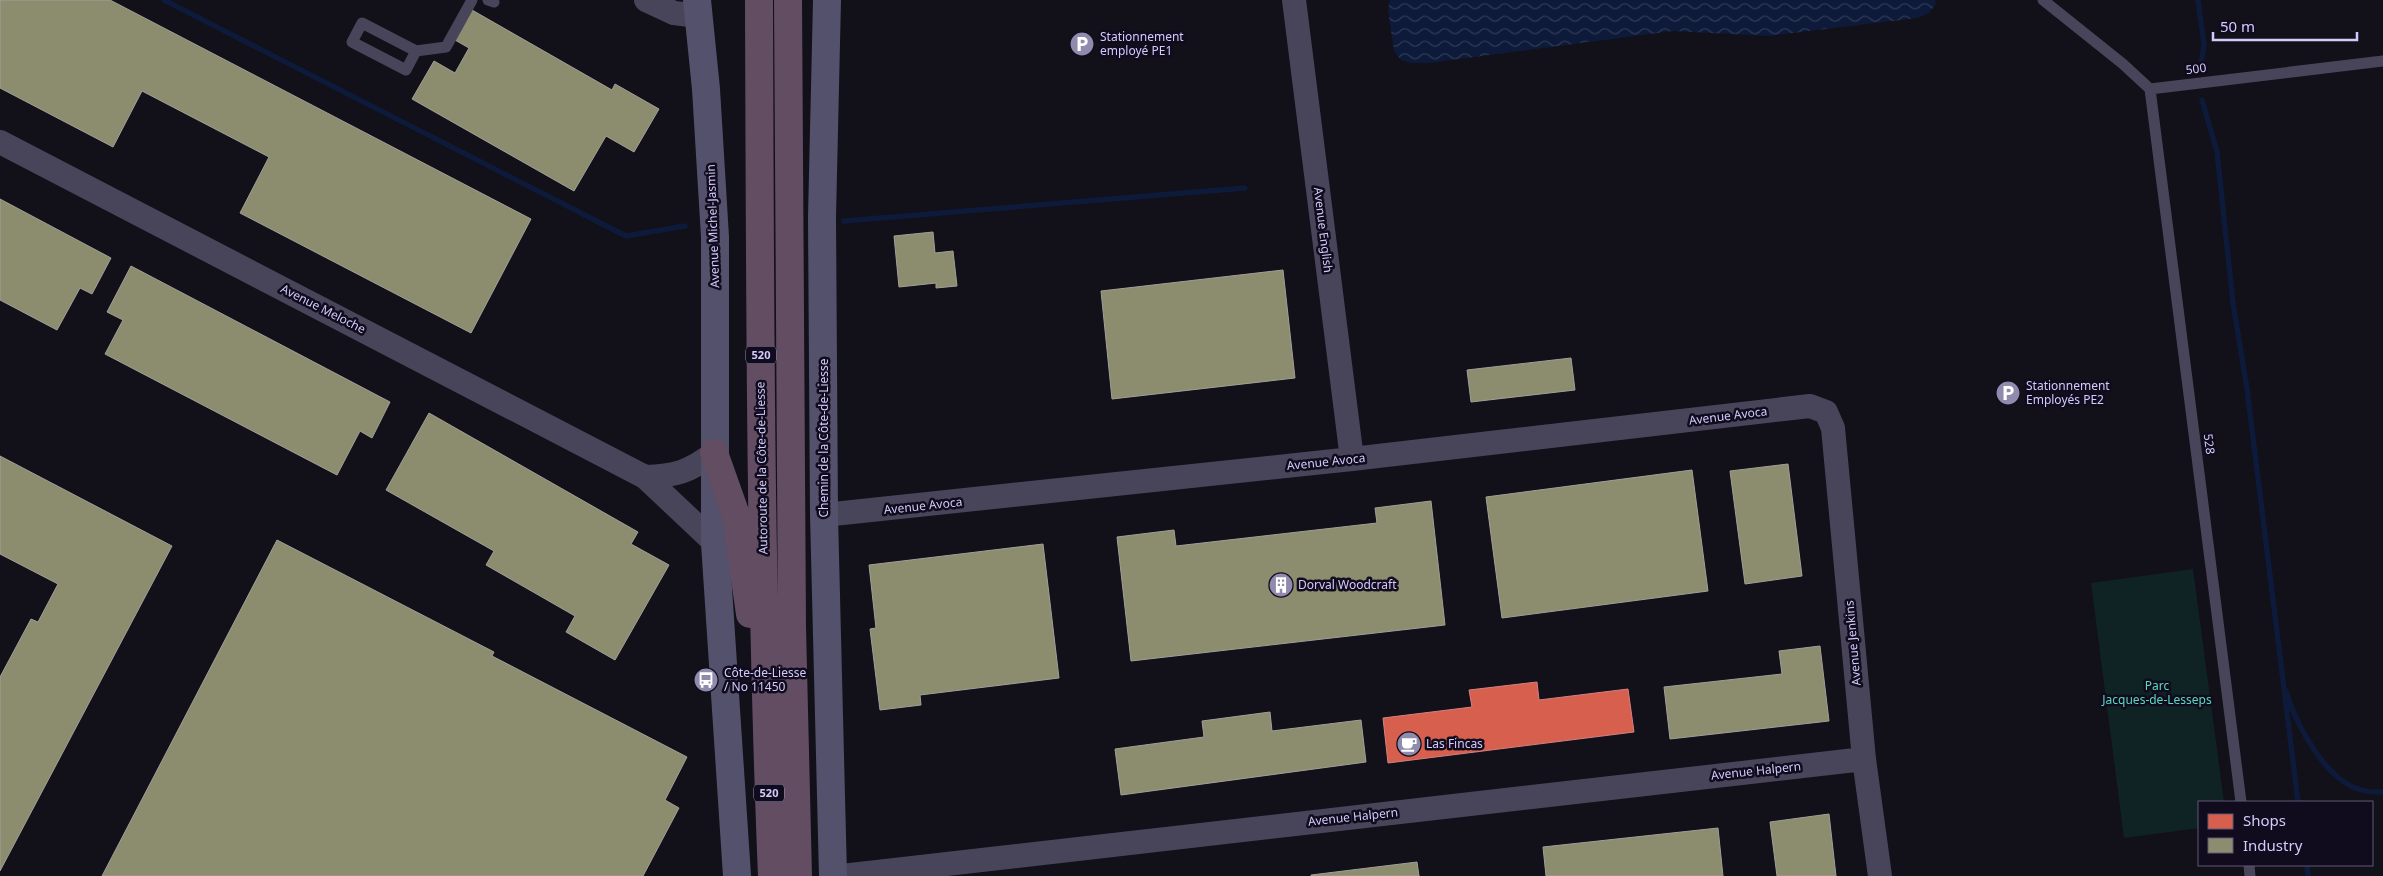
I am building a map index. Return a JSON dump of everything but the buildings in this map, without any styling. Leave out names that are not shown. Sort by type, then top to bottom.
[{"type":"highway","name":"Autoroute de la Côte-de-Liesse","points":[[759,0],[765,710],[772,876]]},
{"type":"highway","name":"520","points":[[788,0],[791,548],[798,876]]},
{"type":"highway","points":[[714,453],[736,515],[765,710]]},
{"type":"main road","name":"Chemin de la Côte-de-Liesse","points":[[827,0],[822,217],[824,515],[833,876]]},
{"type":"main road","name":"Avenue Michel-Jasmin","points":[[698,8],[706,89],[715,237],[714,453]]},
{"type":"main road","points":[[714,453],[715,543],[737,876]]},
{"type":"street","points":[[646,0],[674,13],[698,8]]},
{"type":"street","name":"Avenue English","points":[[1294,0],[1352,459]]},
{"type":"street","name":"Avenue Meloche","points":[[0,142],[645,477],[715,543]]},
{"type":"street","name":"Avenue Avoca","points":[[824,515],[1352,459],[1810,406],[1826,412]]},
{"type":"street","name":"Avenue Jenkins","points":[[1826,412],[1833,428],[1864,759],[1880,876]]},
{"type":"street","name":"Avenue Meloche","points":[[645,477],[670,476],[682,473],[692,469],[714,453]]},
{"type":"street","name":"Avenue Halpern","points":[[842,876],[1864,759]]},
{"type":"lane","points":[[416,51],[406,70],[352,42],[362,23],[416,51],[446,47],[472,0]]},
{"type":"lane","points":[[2043,0],[2123,64],[2150,89]]},
{"type":"lane","name":"500","points":[[2150,89],[2383,61]]},
{"type":"lane","name":"528","points":[[2150,89],[2241,801]]},
{"type":"green space","name":"Parc Jacques-de-Lesseps","points":[[2193,569],[2224,801],[2198,801],[2198,828],[2124,838],[2091,583]]},
{"type":"water","points":[[1390,0],[1935,0],[1936,4],[1929,13],[1917,18],[1768,36],[1673,31],[1429,63],[1411,63],[1401,60],[1394,51],[1388,10]]},
{"type":"waterway","points":[[164,0],[626,236],[685,226]]},
{"type":"waterway","points":[[2198,0],[2204,45],[2201,64]]},
{"type":"waterway","points":[[2202,100],[2217,152],[2233,303],[2247,389],[2298,801]]},
{"type":"waterway","points":[[844,221],[1245,188]]},
{"type":"waterway","points":[[2286,691],[2303,731],[2321,759],[2331,770],[2342,780],[2357,789],[2383,792]]},
{"type":"waterway","points":[[2307,866],[2308,876]]},
{"type":"place","name":"Stationnement employé PE1","points":[[1082,44]]},
{"type":"place","name":"Stationnement Employés PE2","points":[[2008,393]]},
{"type":"place","name":"Dorval Woodcraft","points":[[1281,585]]},
{"type":"place","name":"Côte-de-Liesse / No 11450","points":[[706,680]]},
{"type":"place","name":"Las Fincas","points":[[1409,744]]}]
